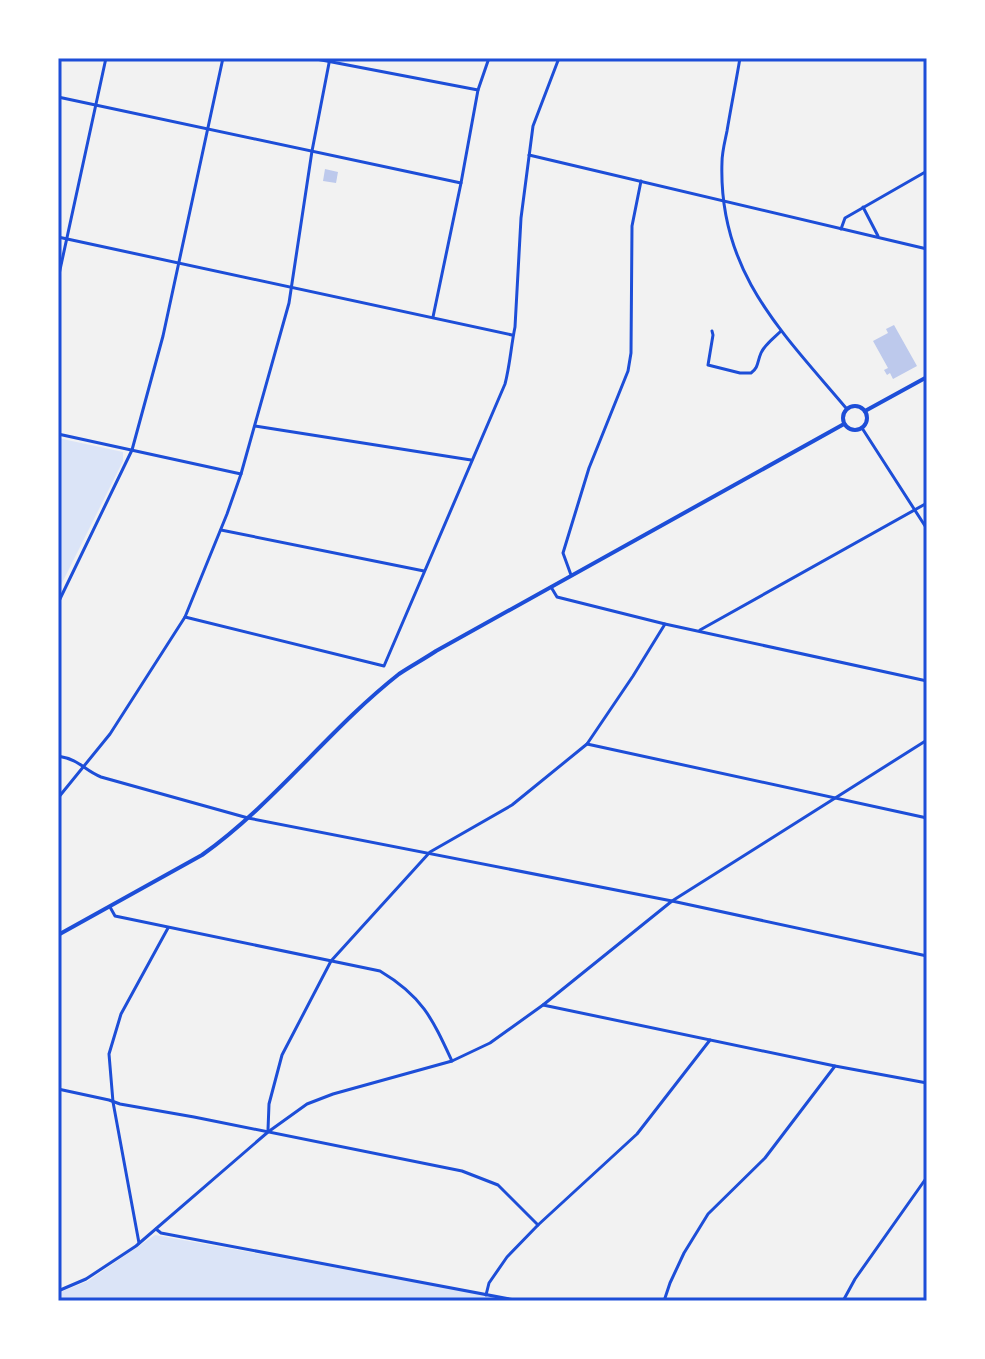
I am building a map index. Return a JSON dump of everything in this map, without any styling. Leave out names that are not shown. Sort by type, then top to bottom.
[{"type":"main road","points":[[865,411],[927,377]]},
{"type":"main road","points":[[854,405],[865,411],[866,422],[862,428],[850,429],[844,424],[842,415],[846,408],[854,405]]},
{"type":"main road","points":[[58,935],[202,855],[248,818],[400,674],[448,644],[844,424]]},
{"type":"street","points":[[58,279],[106,58]]},
{"type":"street","points":[[58,603],[132,450],[159,350],[223,58]]},
{"type":"street","points":[[311,58],[478,90]]},
{"type":"street","points":[[433,317],[478,90],[489,58]]},
{"type":"street","points":[[185,617],[384,666],[505,384],[513,335],[521,218],[533,126],[559,58]]},
{"type":"street","points":[[740,58],[722,160],[724,200],[731,239],[752,288],[781,331],[846,408]]},
{"type":"street","points":[[58,798],[110,734],[185,617],[221,530],[241,474],[292,287],[312,151],[330,60]]},
{"type":"street","points":[[58,97],[461,183]]},
{"type":"street","points":[[529,155],[927,249]]},
{"type":"street","points":[[841,229],[845,218],[927,171]]},
{"type":"street","points":[[571,576],[563,553],[600,436],[628,371],[631,353],[632,226],[641,181]]},
{"type":"street","points":[[863,207],[879,238]]},
{"type":"street","points":[[58,237],[513,335]]},
{"type":"street","points":[[712,331],[708,365],[751,373],[757,368],[768,342],[781,331]]},
{"type":"street","points":[[255,426],[471,460]]},
{"type":"street","points":[[862,428],[927,529]]},
{"type":"street","points":[[58,434],[241,474]]},
{"type":"street","points":[[699,630],[927,503]]},
{"type":"street","points":[[221,530],[424,571]]},
{"type":"street","points":[[551,587],[557,597],[665,624],[927,681]]},
{"type":"street","points":[[268,1132],[269,1104],[282,1055],[331,961],[430,852],[512,805],[587,744],[665,624]]},
{"type":"street","points":[[58,1291],[86,1279],[139,1243],[268,1132],[307,1104],[452,1061],[490,1043],[543,1005],[672,901],[927,740]]},
{"type":"street","points":[[587,744],[927,818]]},
{"type":"street","points":[[58,756],[75,759],[101,777],[248,818],[672,901],[927,956]]},
{"type":"street","points":[[110,907],[115,916],[380,971],[400,983],[425,1009],[452,1061]]},
{"type":"street","points":[[139,1243],[113,1102],[109,1054],[121,1014],[168,928]]},
{"type":"street","points":[[543,1005],[927,1083]]},
{"type":"street","points":[[486,1295],[489,1283],[507,1257],[637,1134],[710,1040]]},
{"type":"street","points":[[664,1301],[684,1253],[708,1214],[765,1158],[835,1066]]},
{"type":"street","points":[[58,1089],[473,1175],[498,1185],[538,1225]]},
{"type":"street","points":[[843,1301],[855,1279],[927,1177]]},
{"type":"street","points":[[156,1229],[161,1233],[520,1301]]},
{"type":"shaded area","points":[[58,438],[123,452],[123,461],[58,591]]},
{"type":"shaded area","points":[[155,1235],[520,1301],[58,1301],[58,1293],[88,1281]]},
{"type":"building","points":[[325,169],[338,172],[336,183],[323,181]]},
{"type":"building","points":[[894,325],[917,366],[893,379],[884,370],[888,368],[873,341],[888,333],[886,329]]}]
